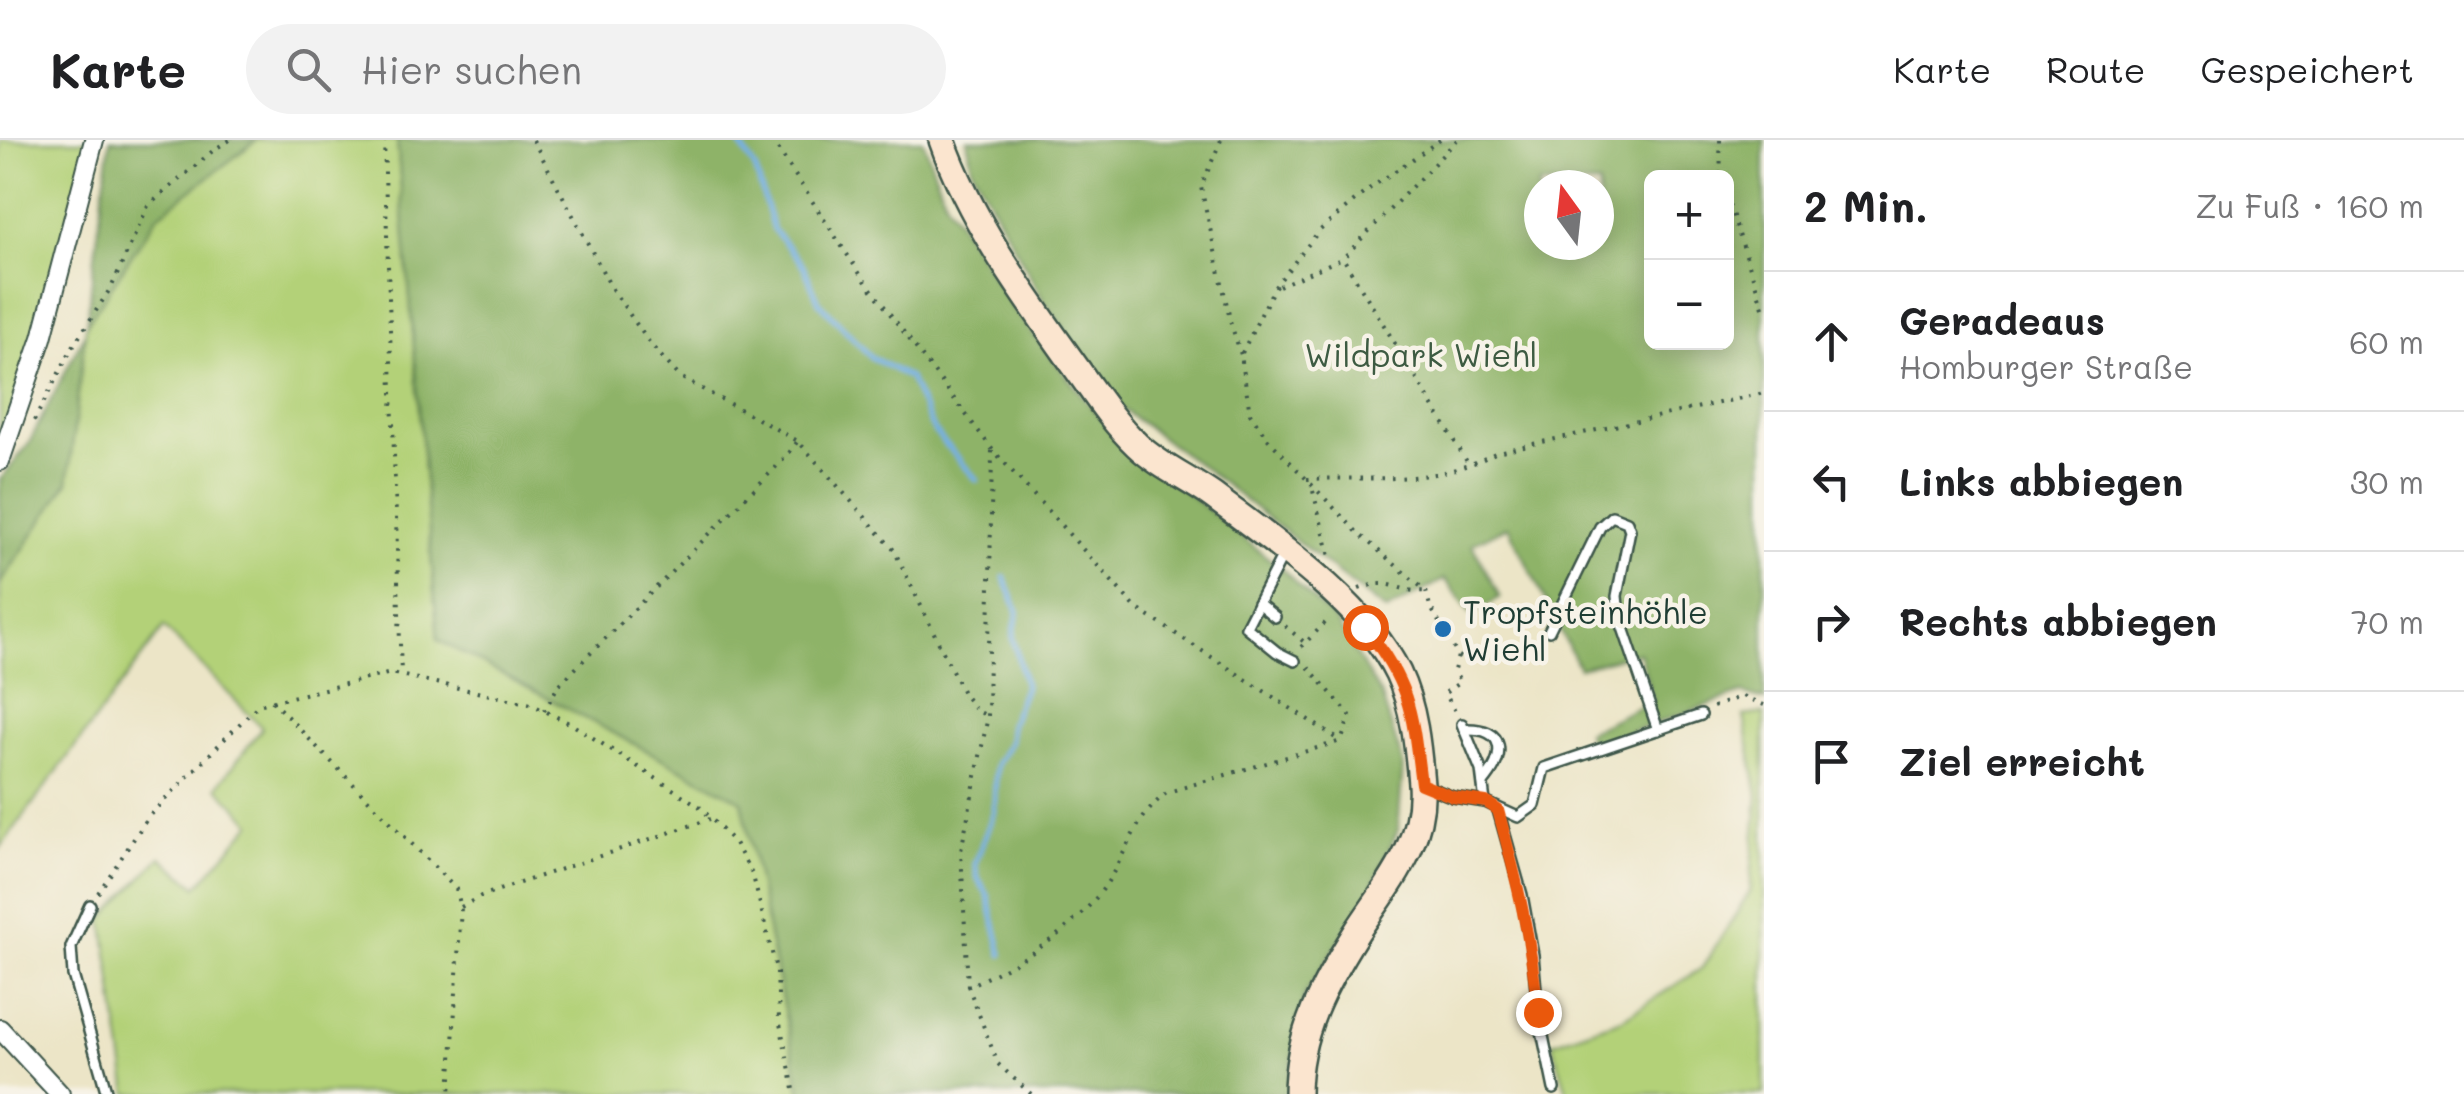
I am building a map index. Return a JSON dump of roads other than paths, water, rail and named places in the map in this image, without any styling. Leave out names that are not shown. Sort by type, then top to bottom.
[{"type":"main road","points":[[942,140],[954,173],[1032,308],[1109,416],[1142,450],[1210,495],[1341,601],[1391,660],[1400,677],[1411,710],[1421,784],[1421,820],[1393,882],[1358,930],[1309,1020],[1297,1066],[1297,1094]]},
{"type":"street","points":[[0,461],[42,338],[94,140]]},
{"type":"street","points":[[0,1028],[60,1094]]},
{"type":"lane","points":[[1550,631],[1600,526],[1612,516],[1627,522],[1630,530],[1617,596],[1619,616],[1658,730]]},
{"type":"lane","points":[[1284,552],[1246,627],[1295,661]]},
{"type":"lane","points":[[1258,603],[1275,617]]},
{"type":"lane","points":[[1421,784],[1453,797],[1486,802],[1518,816],[1535,805],[1544,768],[1701,715]]},
{"type":"lane","points":[[1483,783],[1497,766],[1500,750],[1493,735],[1484,728],[1462,726],[1481,770],[1483,783],[1486,802]]},
{"type":"lane","points":[[1498,810],[1522,894],[1538,1012],[1554,1089]]},
{"type":"lane","points":[[90,905],[71,947],[73,975],[107,1094]]},
{"type":"waterway","points":[[737,140],[755,168],[773,229],[803,265],[819,302],[871,357],[909,378],[934,431],[977,480]]},
{"type":"waterway","points":[[1002,955],[988,895],[978,879],[975,864],[994,811],[996,765],[1010,741],[1010,725],[1025,686],[1013,638],[1018,611],[1004,577]]},
{"type":"place","name":"Tropfsteinhöhle Wiehl","points":[[1443,629]]},
{"type":"park label","name":"Wildpark Wiehl","points":[[1421,354]]}]
